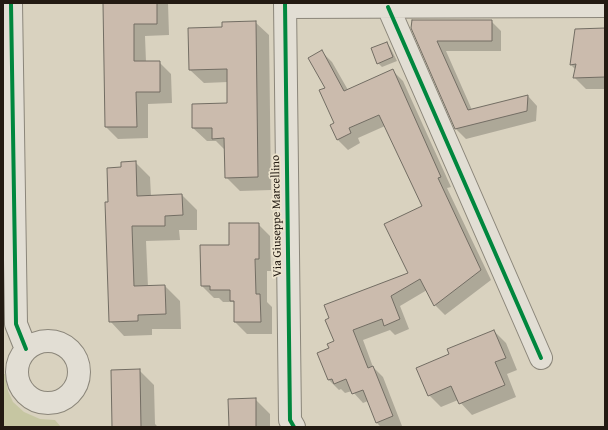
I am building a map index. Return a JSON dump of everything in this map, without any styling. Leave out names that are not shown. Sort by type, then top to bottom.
[{"type":"street","points":[[11,3],[16,358]]},
{"type":"street","points":[[285,5],[388,7],[605,6]]},
{"type":"street","name":"Via Giuseppe Marcellino","points":[[285,5],[290,420],[294,427]]},
{"type":"street","points":[[388,7],[541,358]]},
{"type":"green space","points":[[3,374],[5,374],[8,391],[13,402],[24,412],[40,419],[55,420],[61,427],[3,427]]},
{"type":"building","points":[[103,3],[157,3],[157,24],[134,24],[134,61],[160,61],[160,92],[136,92],[137,127],[105,127]]},
{"type":"building","points":[[412,20],[492,20],[492,41],[437,41],[468,110],[528,95],[527,111],[455,129],[411,28]]},
{"type":"building","points":[[256,21],[258,177],[225,178],[224,138],[212,139],[212,128],[192,128],[192,104],[227,103],[227,69],[189,70],[188,28],[222,27],[222,22]]},
{"type":"building","points":[[605,28],[605,77],[573,78],[576,64],[570,65],[575,29]]},
{"type":"building","points":[[387,42],[393,57],[377,64],[371,48]]},
{"type":"building","points":[[322,50],[344,91],[393,69],[441,177],[438,178],[481,270],[434,306],[420,279],[391,296],[400,319],[384,326],[382,319],[353,330],[368,368],[373,366],[393,416],[376,423],[363,390],[352,394],[346,379],[334,384],[332,379],[328,380],[317,353],[329,348],[327,344],[334,341],[325,320],[329,318],[324,305],[408,273],[384,224],[422,206],[379,115],[349,128],[351,133],[337,140],[330,125],[334,123],[319,90],[325,88],[308,58]]},
{"type":"building","points":[[136,161],[137,196],[182,194],[183,215],[165,216],[165,226],[132,226],[134,286],[165,285],[166,314],[138,315],[138,321],[109,322],[105,202],[108,202],[107,168],[121,167],[121,162]]},
{"type":"building","points":[[229,223],[259,223],[259,259],[255,259],[256,294],[260,294],[261,322],[234,322],[234,301],[230,301],[230,290],[210,290],[210,286],[201,286],[200,245],[229,245]]},
{"type":"building","points":[[494,330],[506,358],[495,362],[505,385],[459,404],[451,386],[428,396],[416,368],[449,354],[447,349]]},
{"type":"building","points":[[140,369],[141,427],[112,427],[111,370]]},
{"type":"building","points":[[256,398],[256,427],[229,427],[228,399]]},
{"type":"cycle path","points":[[11,3],[16,324],[26,349]]},
{"type":"cycle path","points":[[285,3],[290,420],[294,427]]},
{"type":"cycle path","points":[[388,7],[541,358]]}]
